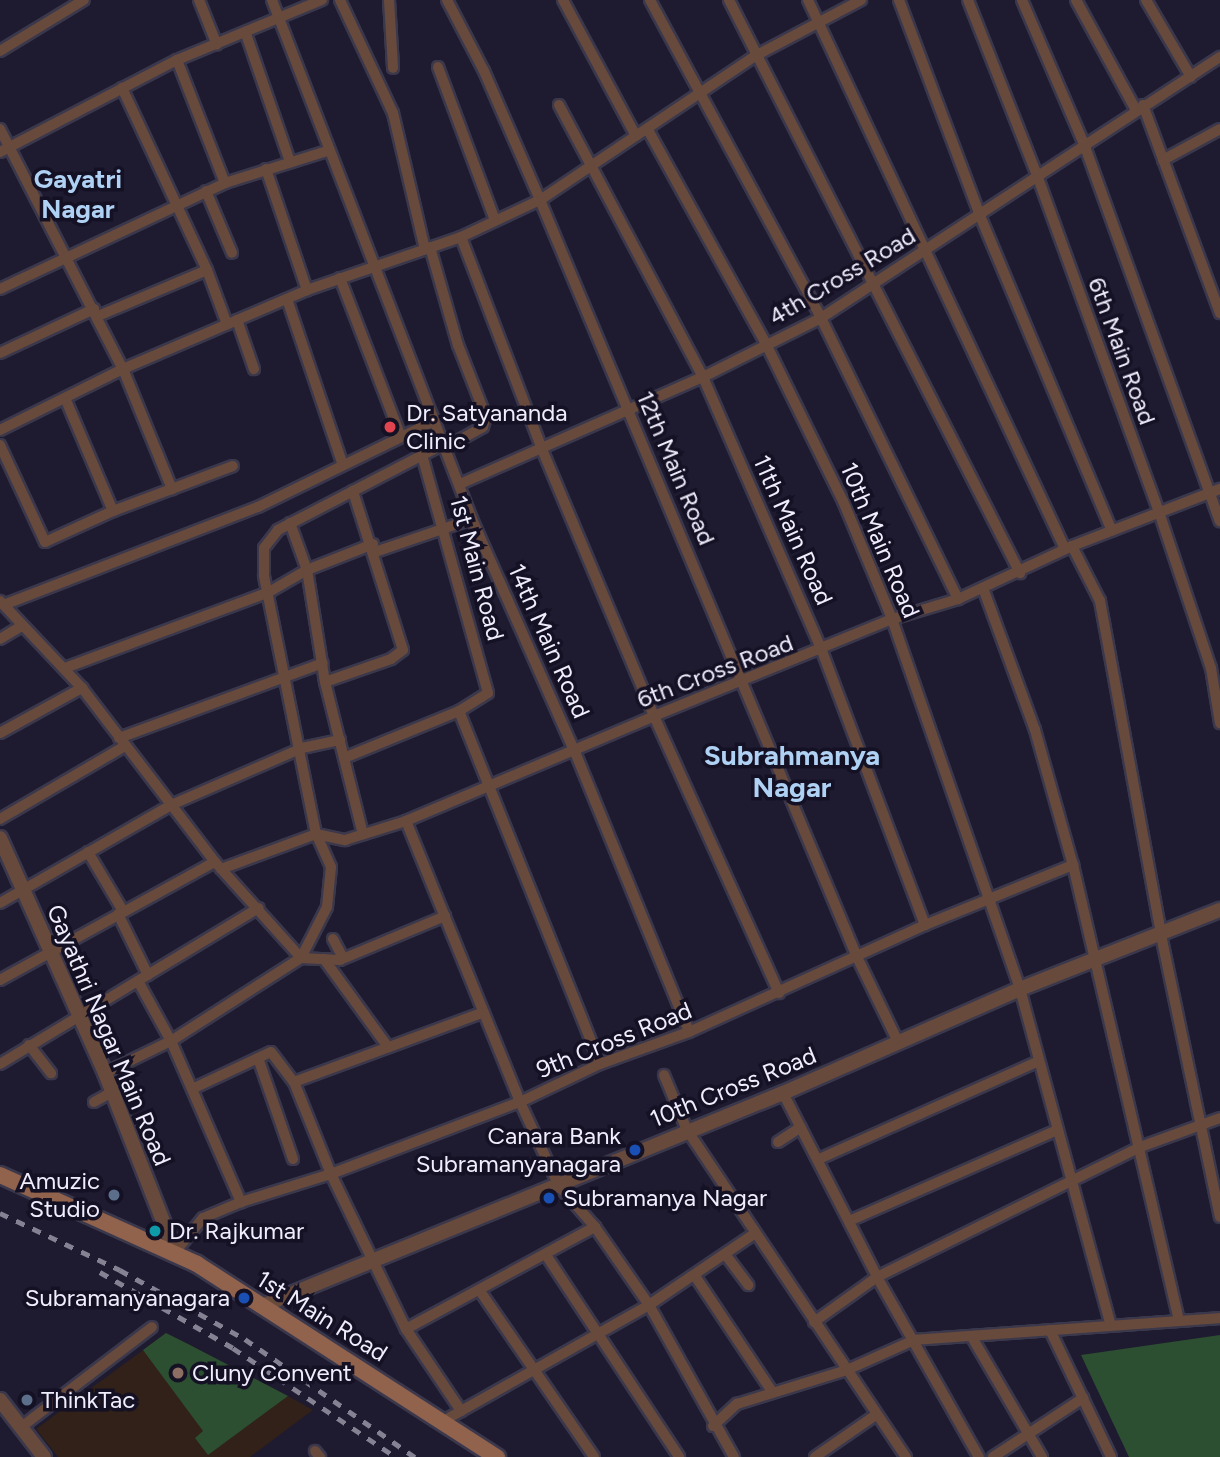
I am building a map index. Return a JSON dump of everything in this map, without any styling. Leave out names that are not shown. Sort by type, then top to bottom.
[{"type":"main road","name":"1st Main Road","points":[[0,1175],[175,1252],[445,1420],[497,1457]]},
{"type":"street","points":[[0,51],[84,0]]},
{"type":"street","points":[[199,0],[217,45]]},
{"type":"street","name":"14th Main Road","points":[[272,0],[327,151],[472,519],[575,751],[689,1032]]},
{"type":"street","points":[[5,149],[177,60],[280,21],[322,0]]},
{"type":"street","points":[[105,1073],[171,1041],[301,958],[327,907],[331,867],[316,834],[302,748],[264,575],[266,540],[290,523],[483,427],[486,417],[458,345],[427,248],[393,113],[340,0]]},
{"type":"street","points":[[389,0],[393,68]]},
{"type":"street","name":"12th Main Road","points":[[447,0],[540,200],[745,681],[857,957],[898,1042]]},
{"type":"street","points":[[563,0],[636,136]]},
{"type":"street","points":[[650,0],[821,318],[958,599]]},
{"type":"street","points":[[729,0],[755,56],[1020,573]]},
{"type":"street","points":[[808,0],[1069,548],[1100,601],[1161,935],[1220,1217]]},
{"type":"street","points":[[0,429],[123,369],[307,290],[461,237],[540,200],[755,56],[817,20],[861,0]]},
{"type":"street","points":[[899,0],[981,218],[1112,531]]},
{"type":"street","name":"6th Main Road","points":[[968,0],[1037,175],[1159,512],[1211,668],[1220,723]]},
{"type":"street","points":[[1022,0],[1084,144],[1215,491],[1220,521]]},
{"type":"street","points":[[1076,0],[1139,108],[1163,160],[1220,313]]},
{"type":"street","points":[[1146,0],[1191,77]]},
{"type":"street","points":[[246,34],[290,162]]},
{"type":"street","name":"4th Cross Road","points":[[460,484],[627,408],[703,377],[821,318],[873,283],[981,218],[1037,175],[1220,57]]},
{"type":"street","points":[[177,60],[225,183]]},
{"type":"street","points":[[438,67],[495,220]]},
{"type":"street","points":[[122,88],[174,206],[254,369]]},
{"type":"street","name":"11th Main Road","points":[[559,105],[703,377],[822,651],[925,925]]},
{"type":"street","points":[[0,129],[5,149],[68,257],[123,369],[172,489]]},
{"type":"street","points":[[1163,160],[1220,129]]},
{"type":"street","name":"10th Main Road","points":[[648,130],[767,346],[843,501],[892,619],[1020,989],[1037,1062],[1110,1322]]},
{"type":"street","points":[[0,289],[206,191],[327,151]]},
{"type":"street","points":[[267,169],[307,290]]},
{"type":"street","points":[[206,191],[232,253]]},
{"type":"street","points":[[461,237],[541,447],[654,716],[779,993]]},
{"type":"street","points":[[0,353],[207,270]]},
{"type":"street","points":[[340,278],[401,437]]},
{"type":"street","points":[[287,299],[343,465]]},
{"type":"street","points":[[65,398],[113,511]]},
{"type":"street","points":[[434,421],[234,517],[3,603],[20,627],[65,668],[82,688],[218,866],[259,908],[301,958],[343,958],[445,916]]},
{"type":"street","points":[[0,445],[45,542],[113,511],[233,466]]},
{"type":"street","name":"1st Main Road","points":[[422,455],[488,693],[459,711]]},
{"type":"street","points":[[325,682],[398,656],[403,642],[353,491]]},
{"type":"street","name":"6th Cross Road","points":[[0,980],[120,912],[218,866],[316,834],[345,840],[406,821],[491,788],[654,716],[822,651],[892,619],[958,599],[1020,573],[1069,548],[1215,491]]},
{"type":"street","points":[[65,668],[269,592],[307,570],[472,519]]},
{"type":"street","points":[[290,523],[307,570],[325,682],[363,834]]},
{"type":"street","points":[[983,588],[1035,730],[1073,865],[1179,1321]]},
{"type":"street","points":[[0,639],[20,627]]},
{"type":"street","points":[[0,819],[122,742],[286,673],[323,663]]},
{"type":"street","points":[[0,733],[82,688]]},
{"type":"street","points":[[344,758],[459,711],[600,1063]]},
{"type":"street","points":[[0,903],[171,805],[302,748],[340,740]]},
{"type":"street","points":[[406,821],[520,1102],[559,1186],[596,1227],[649,1305],[713,1426],[734,1457]]},
{"type":"street","name":"Gayathri Nagar Main Road","points":[[0,838],[105,1073],[175,1252]]},
{"type":"street","points":[[88,852],[120,912],[148,975]]},
{"type":"street","name":"9th Cross Road","points":[[175,1252],[203,1218],[242,1202],[331,1174],[520,1102],[600,1063],[689,1032],[925,925],[1073,865]]},
{"type":"street","points":[[0,1064],[259,908]]},
{"type":"street","name":"10th Cross Road","points":[[262,1306],[783,1093],[1020,989],[1220,910]]},
{"type":"street","points":[[333,939],[343,958]]},
{"type":"street","points":[[324,959],[388,1048]]},
{"type":"street","points":[[138,981],[171,1041],[242,1202]]},
{"type":"street","points":[[295,1082],[484,1012]]},
{"type":"street","points":[[29,1045],[51,1073]]},
{"type":"street","points":[[192,1089],[271,1052],[295,1082],[331,1174],[406,1329],[461,1411]]},
{"type":"street","points":[[258,1058],[293,1159]]},
{"type":"street","points":[[819,1159],[1037,1062]]},
{"type":"street","points":[[664,1075],[687,1130],[903,1456]]},
{"type":"street","points":[[94,1102],[112,1092]]},
{"type":"street","points":[[783,1093],[819,1159],[877,1278],[979,1457]]},
{"type":"street","points":[[814,1322],[877,1278],[1071,1180],[1140,1147],[1200,1128],[1220,1118]]},
{"type":"street","points":[[778,1142],[801,1127]]},
{"type":"street","points":[[849,1221],[1057,1130]]},
{"type":"street","points":[[406,1329],[596,1227]]},
{"type":"street","points":[[445,1420],[649,1305],[754,1234]]},
{"type":"street","points":[[725,1254],[748,1285]]},
{"type":"street","points":[[546,1255],[679,1457]]},
{"type":"street","points":[[695,1276],[771,1390]]},
{"type":"street","points":[[480,1291],[594,1457]]},
{"type":"street","points":[[713,1426],[737,1404],[771,1390],[847,1370],[914,1340],[973,1339],[1110,1322],[1220,1318]]},
{"type":"street","points":[[20,1428],[152,1327]]},
{"type":"street","points":[[1050,1330],[1111,1457]]},
{"type":"street","points":[[973,1339],[1042,1457]]},
{"type":"street","points":[[993,1457],[1083,1398]]},
{"type":"street","points":[[0,1400],[44,1457]]},
{"type":"street","points":[[815,1457],[877,1415]]},
{"type":"shaded area","name":"Cluny Convent","points":[[166,1333],[313,1410],[250,1457],[58,1457],[36,1429]]},
{"type":"green space","points":[[166,1333],[288,1396],[208,1455],[195,1438],[203,1431],[143,1350]]},
{"type":"green space","points":[[1220,1335],[1220,1457],[1129,1457],[1081,1355]]},
{"type":"railway","points":[[0,1213],[120,1270],[245,1339],[415,1457]]},
{"type":"railway","points":[[100,1272],[233,1348],[396,1457]]},
{"type":"place","name":"Dr. Satyananda Clinic","points":[[390,427]]},
{"type":"place","name":"Canara Bank Subramanyanagara","points":[[635,1150]]},
{"type":"place","name":"Amuzic Studio","points":[[114,1195]]},
{"type":"place","name":"Subramanya Nagar","points":[[549,1198]]},
{"type":"place","name":"Dr. Rajkumar","points":[[155,1231]]},
{"type":"place","name":"Subramanyanagara","points":[[244,1298]]},
{"type":"place","name":"Cluny Convent","points":[[178,1373]]},
{"type":"place","name":"ThinkTac","points":[[27,1400]]},
{"type":"district","name":"Gayatri Nagar","points":[[78,195]]},
{"type":"district","name":"Subrahmanya Nagar","points":[[792,771]]}]
